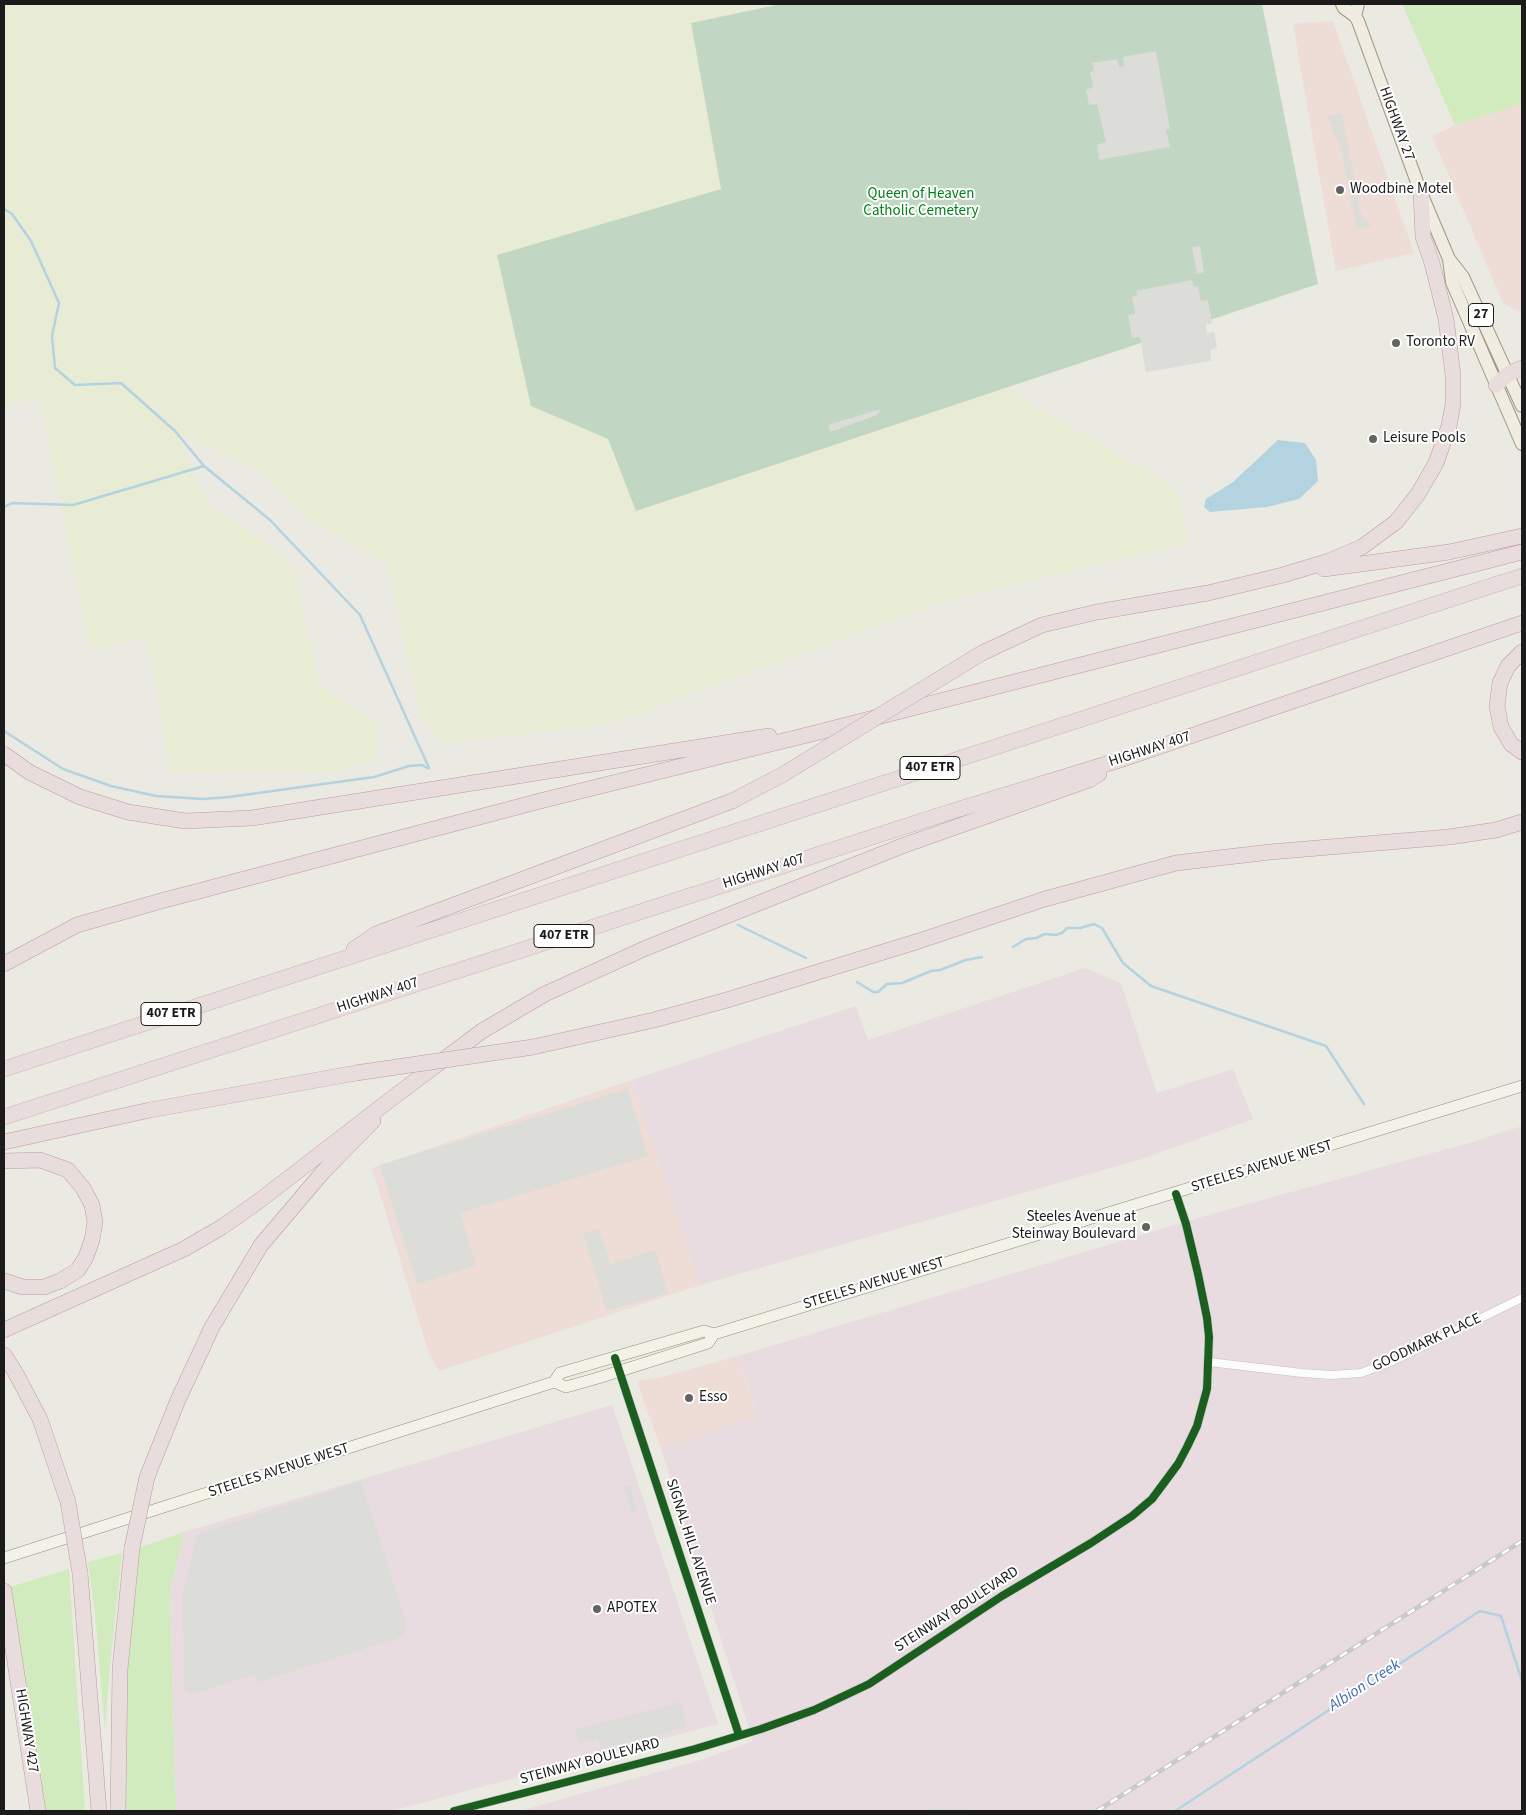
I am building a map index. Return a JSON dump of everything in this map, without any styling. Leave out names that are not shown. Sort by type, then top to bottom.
[{"type":"highway","points":[[338,959],[376,934],[732,801],[782,775],[982,653],[1042,626],[1097,612],[1208,593],[1283,575],[1329,561],[1362,548],[1396,522],[1418,494],[1436,463],[1449,426],[1453,404],[1453,375],[1446,319],[1432,263],[1423,237],[1421,193]]},
{"type":"highway","points":[[1496,385],[1508,374],[1522,368]]},
{"type":"highway","points":[[1283,575],[1449,552],[1522,536]]},
{"type":"highway","points":[[4,964],[77,925],[161,901],[540,801],[811,734],[1522,552]]},
{"type":"highway","name":"407 ETR","points":[[4,1069],[1522,576]]},
{"type":"highway","name":"HIGHWAY 407","points":[[4,1117],[953,811],[1126,758],[1522,623]]},
{"type":"highway","points":[[1522,652],[1508,666],[1500,684],[1497,706],[1501,727],[1511,744],[1522,752]]},
{"type":"highway","points":[[4,754],[29,772],[80,797],[128,812],[185,821],[261,817],[762,736],[811,734]]},
{"type":"highway","points":[[4,1330],[184,1249],[222,1227],[259,1201],[482,1031],[545,994],[646,948],[902,846],[1089,780],[1126,758]]},
{"type":"highway","points":[[4,1142],[150,1110],[356,1073],[533,1047],[654,1020],[919,942],[1045,899],[1176,863],[1270,852],[1449,837],[1496,830],[1522,822]]},
{"type":"highway","points":[[118,1811],[120,1669],[132,1548],[147,1477],[178,1400],[212,1327],[260,1245],[323,1172],[363,1134],[395,1096]]},
{"type":"highway","points":[[4,1161],[40,1160],[68,1170],[83,1188],[92,1204],[95,1222],[92,1240],[86,1257],[78,1270],[60,1281],[44,1287],[23,1287],[4,1280]]},
{"type":"highway","points":[[4,1355],[40,1419],[68,1502],[80,1573],[99,1811]]},
{"type":"highway","name":"HIGHWAY 427","points":[[5,1596],[38,1811]]},
{"type":"main road","name":"HIGHWAY 27","points":[[1342,4],[1344,8],[1357,10],[1421,193],[1449,259],[1452,282],[1522,444]]},
{"type":"main road","name":"HIGHWAY 27","points":[[1449,259],[1463,276],[1522,406]]},
{"type":"main road","name":"STEELES AVENUE WEST","points":[[4,1558],[554,1382],[560,1373],[704,1331],[714,1334],[1176,1194],[1522,1086]]},
{"type":"main road","name":"STEELES AVENUE WEST","points":[[554,1382],[566,1387],[708,1343],[714,1334]]},
{"type":"street","name":"STEINWAY BOULEVARD","points":[[454,1811],[686,1751],[814,1710],[869,1684],[1002,1596],[1091,1543],[1132,1516],[1152,1498],[1178,1464],[1197,1426],[1207,1389],[1209,1337],[1203,1298],[1186,1224],[1176,1194]]},
{"type":"street","name":"GOODMARK PLACE","points":[[1209,1362],[1331,1375],[1361,1372],[1393,1361],[1522,1298]]},
{"type":"street","name":"SIGNAL HILL AVENUE","points":[[615,1358],[739,1735]]},
{"type":"shaded area","points":[[1333,21],[1414,253],[1336,271],[1293,24]]},
{"type":"shaded area","points":[[1156,51],[1170,129],[1166,129],[1170,147],[1099,160],[1097,145],[1106,142],[1097,104],[1089,105],[1086,90],[1093,87],[1090,72],[1094,71],[1092,63],[1117,59],[1119,67],[1124,66],[1123,57]]},
{"type":"shaded area","points":[[1522,104],[1522,314],[1503,303],[1432,136],[1455,125]]},
{"type":"shaded area","points":[[1342,113],[1361,214],[1371,227],[1356,229],[1341,149],[1327,116]]},
{"type":"shaded area","points":[[1200,246],[1204,272],[1197,274],[1192,247]]},
{"type":"shaded area","points":[[1192,280],[1194,287],[1198,286],[1201,301],[1208,300],[1212,323],[1206,325],[1207,333],[1214,332],[1217,348],[1210,350],[1211,361],[1146,372],[1140,337],[1132,338],[1128,315],[1135,314],[1132,297],[1137,296],[1136,291]]},
{"type":"shaded area","points":[[881,409],[877,415],[830,432],[828,425]]},
{"type":"shaded area","points":[[1085,968],[1121,983],[1157,1093],[1233,1069],[1253,1119],[1139,1160],[700,1285],[632,1080],[856,1006],[868,1040]]},
{"type":"shaded area","points":[[632,1080],[700,1285],[439,1371],[429,1354],[372,1168]]},
{"type":"shaded area","points":[[628,1089],[648,1156],[460,1213],[476,1266],[417,1284],[380,1165]]},
{"type":"shaded area","points":[[1522,1126],[1522,1811],[520,1811],[704,1759],[753,1741],[661,1449],[757,1416],[738,1356],[1201,1217],[1469,1143]]},
{"type":"shaded area","points":[[599,1229],[610,1264],[655,1250],[668,1293],[607,1311],[583,1234]]},
{"type":"shaded area","points":[[738,1356],[757,1417],[661,1449],[637,1381],[662,1377]]},
{"type":"shaded area","points":[[612,1405],[718,1724],[391,1811],[176,1811],[170,1593],[184,1532]]},
{"type":"shaded area","points":[[361,1481],[407,1626],[403,1635],[258,1682],[255,1674],[193,1694],[186,1692],[184,1688],[183,1593],[197,1534]]},
{"type":"shaded area","points":[[630,1485],[637,1511],[631,1513],[624,1487]]},
{"type":"shaded area","points":[[681,1702],[687,1727],[601,1749],[598,1739],[578,1743],[575,1729]]},
{"type":"green space","points":[[4,4],[781,4],[691,23],[722,189],[497,255],[531,406],[608,439],[636,511],[1005,387],[1177,489],[1190,543],[947,601],[607,725],[440,744],[421,715],[386,563],[303,517],[258,471],[175,432],[210,507],[248,529],[293,565],[319,684],[374,722],[379,757],[338,772],[171,773],[147,639],[90,650],[39,398],[4,408]]},
{"type":"green space","name":"Queen of Heaven Catholic Cemetery","points":[[781,4],[1262,4],[1318,284],[636,511],[608,439],[531,406],[497,255],[721,189],[691,23]]},
{"type":"green space","points":[[1402,4],[1522,4],[1522,104],[1455,125]]},
{"type":"green space","points":[[184,1532],[170,1593],[176,1811],[126,1811],[127,1666],[139,1548]]},
{"type":"green space","points":[[122,1553],[105,1732],[95,1613],[88,1562]]},
{"type":"green space","points":[[69,1569],[85,1811],[43,1811],[10,1587]]},
{"type":"water","points":[[1278,440],[1305,443],[1316,460],[1318,481],[1299,499],[1267,507],[1210,512],[1204,507],[1206,499],[1233,482]]},
{"type":"waterway","points":[[4,209],[12,214],[31,241],[59,303],[52,336],[55,368],[75,385],[121,383],[175,431],[204,466],[270,520],[360,615],[429,768]]},
{"type":"waterway","points":[[4,507],[12,503],[73,505],[204,466]]},
{"type":"waterway","points":[[4,731],[63,769],[111,786],[156,796],[203,799],[229,797],[374,777],[409,766],[422,765],[427,768]]},
{"type":"waterway","points":[[1013,947],[1026,939],[1036,938],[1045,934],[1056,935],[1062,933],[1067,928],[1080,928],[1094,924],[1102,928],[1123,963],[1151,986],[1326,1046],[1364,1104]]},
{"type":"waterway","points":[[738,925],[806,958]]},
{"type":"waterway","points":[[857,982],[873,992],[878,992],[887,984],[902,983],[931,971],[982,957]]},
{"type":"waterway","name":"Albion Creek","points":[[1175,1811],[1480,1611],[1501,1616],[1522,1681]]},
{"type":"waterway","points":[[929,1811],[971,1811]]},
{"type":"railway","points":[[1097,1811],[1522,1541]]},
{"type":"cycle path","points":[[454,1811],[695,1749],[761,1729],[814,1710],[869,1684],[1002,1596],[1091,1543],[1132,1516],[1152,1499],[1178,1464],[1187,1447],[1197,1426],[1207,1389],[1209,1337],[1207,1318],[1186,1224],[1176,1194]]},
{"type":"cycle path","points":[[615,1358],[739,1735]]},
{"type":"place","name":"Woodbine Motel","points":[[1340,190]]},
{"type":"place","name":"Toronto RV","points":[[1396,343]]},
{"type":"place","name":"Leisure Pools","points":[[1373,439]]},
{"type":"place","name":"Steeles Avenue at Steinway Boulevard","points":[[1146,1227]]},
{"type":"place","name":"Esso","points":[[689,1398]]},
{"type":"place","name":"APOTEX","points":[[597,1609]]}]
